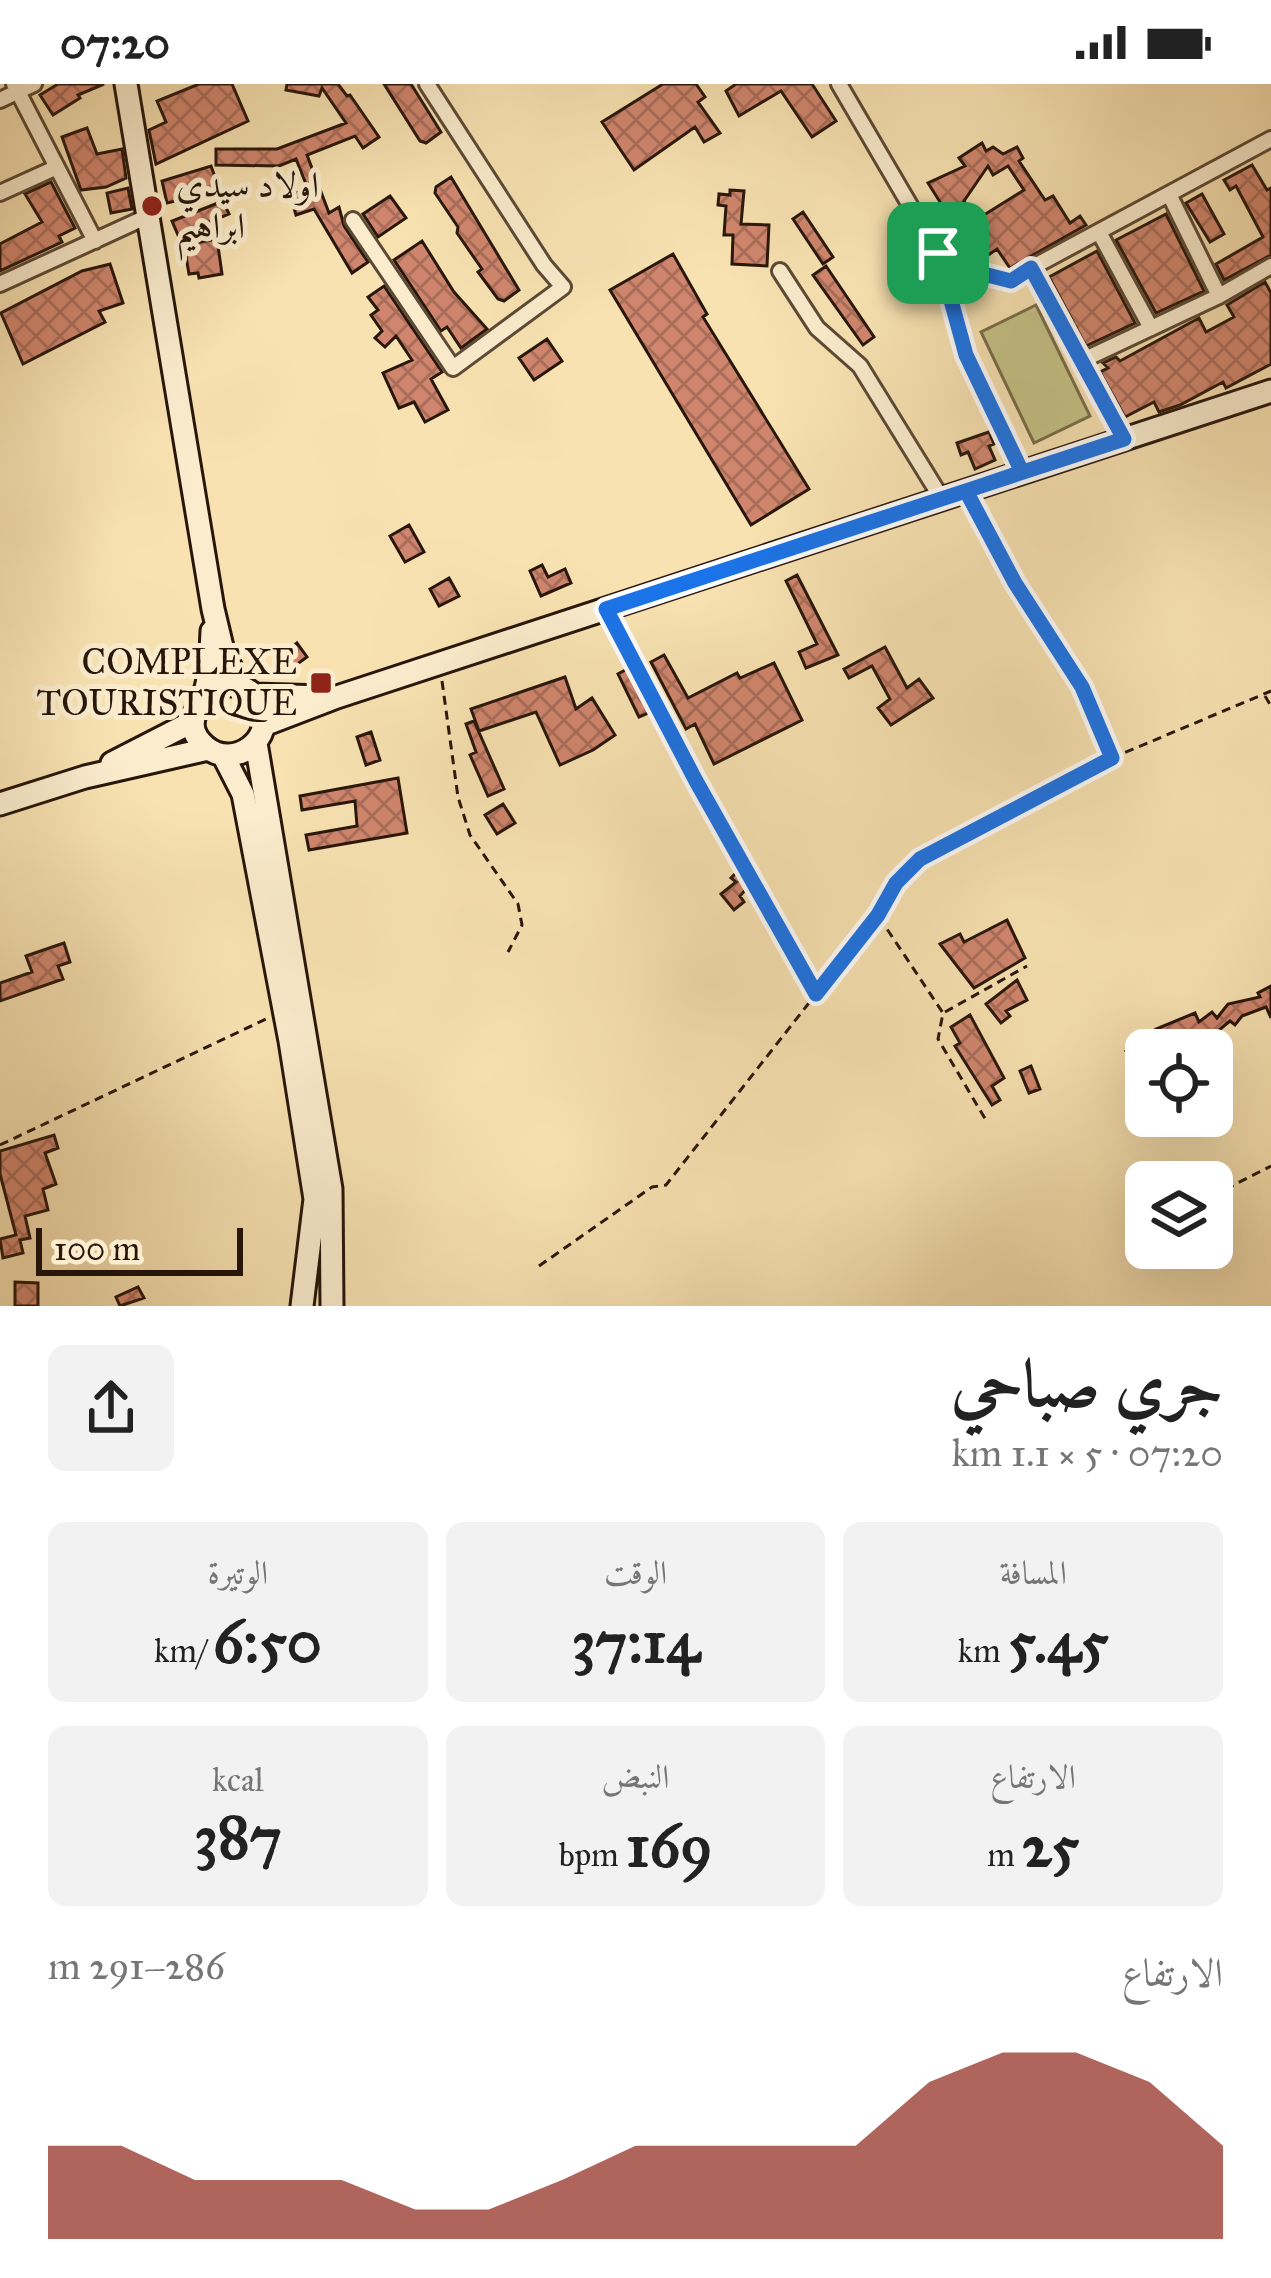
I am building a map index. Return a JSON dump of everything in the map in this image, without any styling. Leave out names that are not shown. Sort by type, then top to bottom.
[{"type":"main road","points":[[126,84],[212,609],[223,652],[264,713],[260,734],[331,1189],[332,1306]]},
{"type":"main road","points":[[0,804],[85,777],[216,752],[243,753],[260,734],[337,697],[1271,391]]},
{"type":"main road","points":[[205,692],[212,609]]},
{"type":"main road","points":[[302,1306],[316,1199],[285,1013],[243,794],[216,752],[196,736],[192,722],[196,703],[205,692],[223,684],[337,697]]},
{"type":"main road","points":[[85,777],[192,722]]},
{"type":"street","points":[[0,100],[16,88],[34,84]]},
{"type":"street","points":[[353,220],[453,368],[563,287],[427,84]]},
{"type":"street","points":[[839,84],[938,253],[966,355],[1022,472]]},
{"type":"street","points":[[16,88],[95,242]]},
{"type":"street","points":[[938,253],[964,269],[1011,281],[1270,142]]},
{"type":"street","points":[[0,193],[55,168]]},
{"type":"street","points":[[1169,194],[1219,296]]},
{"type":"street","points":[[0,284],[146,217]]},
{"type":"street","points":[[1099,232],[1151,328]]},
{"type":"street","points":[[1081,361],[1271,266]]},
{"type":"street","points":[[1031,268],[1124,439]]},
{"type":"street","points":[[780,272],[817,328],[860,366],[941,499]]},
{"type":"path","points":[[966,491],[1006,567],[1082,687],[1112,758]]},
{"type":"path","points":[[606,609],[816,994]]},
{"type":"path","points":[[440,664],[458,797],[470,835],[518,904],[522,925],[508,952]]},
{"type":"path","points":[[538,1266],[652,1187],[666,1185],[878,915],[896,883],[920,859],[1112,758],[1271,691]]},
{"type":"path","points":[[1264,694],[1271,706]]},
{"type":"path","points":[[878,915],[944,1013],[938,1039],[988,1122]]},
{"type":"path","points":[[944,1013],[1027,966]]},
{"type":"path","points":[[0,1144],[285,1013]]},
{"type":"path","points":[[1233,1185],[1271,1166]]},
{"type":"shaded area","points":[[1036,305],[1090,416],[1034,443],[981,332]]},
{"type":"building","points":[[58,84],[104,84],[78,95],[53,115],[40,95]]},
{"type":"building","points":[[199,84],[232,84],[248,121],[156,164],[149,130],[166,122],[157,101]]},
{"type":"building","points":[[287,84],[338,84],[379,137],[363,148],[355,136],[307,155],[329,213],[339,207],[344,226],[368,262],[352,273],[314,209],[296,215],[290,195],[308,189],[296,159],[279,166],[216,165],[216,149],[277,149],[346,123],[322,88],[319,96],[286,90]]},
{"type":"building","points":[[384,84],[411,84],[441,132],[426,143],[420,141]]},
{"type":"building","points":[[663,84],[696,84],[705,97],[698,102],[720,133],[704,142],[695,127],[634,170],[602,122]]},
{"type":"building","points":[[736,84],[812,84],[836,121],[812,137],[781,91],[739,116],[726,91]]},
{"type":"building","points":[[87,128],[97,154],[122,149],[126,178],[81,190],[62,137]]},
{"type":"building","points":[[982,143],[986,151],[993,147],[1003,154],[1017,147],[1023,158],[1019,161],[1045,200],[1053,196],[1070,223],[1080,216],[1086,225],[1010,268],[997,249],[978,262],[928,183],[965,166],[959,158]],"holes":[[[988,166],[993,175],[1008,166],[1024,190],[976,220],[964,201]]]},
{"type":"building","points":[[1252,165],[1267,190],[1271,188],[1271,255],[1224,280],[1216,264],[1263,237],[1236,186],[1230,190],[1224,180]]},
{"type":"building","points":[[211,166],[220,191],[167,203],[162,181]]},
{"type":"building","points":[[451,177],[519,290],[504,301],[478,272],[482,269],[435,193]]},
{"type":"building","points":[[51,182],[75,228],[59,236],[62,242],[0,271],[0,244],[42,222],[25,194]]},
{"type":"building","points":[[128,188],[132,209],[111,213],[107,193]]},
{"type":"building","points":[[730,190],[744,191],[741,224],[769,225],[767,266],[732,264],[733,235],[724,235],[726,206],[718,205],[719,194],[730,195]]},
{"type":"building","points":[[1202,194],[1224,234],[1210,242],[1186,203]]},
{"type":"building","points":[[390,196],[406,218],[378,237],[363,214]]},
{"type":"building","points":[[223,201],[229,214],[178,235],[172,221]]},
{"type":"building","points":[[803,212],[833,257],[823,264],[793,219]]},
{"type":"building","points":[[1166,214],[1204,291],[1156,313],[1116,240]]},
{"type":"building","points":[[217,239],[222,274],[199,278],[198,273],[189,274],[184,245]]},
{"type":"building","points":[[422,241],[454,292],[487,329],[461,348],[447,327],[441,331],[394,260]]},
{"type":"building","points":[[1097,251],[1135,323],[1086,346],[1049,277]]},
{"type":"building","points":[[673,254],[707,314],[703,317],[809,489],[751,525],[610,290]]},
{"type":"building","points":[[110,264],[123,303],[99,311],[105,322],[23,364],[1,313],[82,271]]},
{"type":"building","points":[[826,266],[874,337],[863,345],[813,275]]},
{"type":"building","points":[[1265,282],[1271,293],[1271,364],[1180,405],[1159,412],[1154,402],[1125,417],[1100,372],[1108,368],[1103,363],[1116,357],[1120,361],[1199,318],[1206,332],[1234,317],[1227,305]]},
{"type":"building","points":[[384,286],[442,372],[431,379],[448,410],[425,422],[414,402],[399,408],[383,373],[412,360],[396,336],[385,347],[375,338],[382,331],[371,315],[378,310],[368,297]]},
{"type":"building","points":[[547,339],[562,361],[534,380],[519,358]]},
{"type":"building","points":[[989,432],[995,460],[975,469],[968,452],[961,455],[957,443]]},
{"type":"building","points":[[409,525],[424,552],[405,562],[390,536]]},
{"type":"building","points":[[542,565],[548,577],[565,569],[571,583],[541,596],[530,571]]},
{"type":"building","points":[[797,575],[838,655],[806,668],[799,652],[817,644],[786,581]]},
{"type":"building","points":[[449,578],[459,596],[439,606],[430,589]]},
{"type":"building","points":[[297,643],[307,657],[292,668],[282,655]]},
{"type":"building","points":[[885,647],[907,688],[919,679],[933,698],[891,725],[878,708],[890,699],[872,666],[849,678],[844,669]]},
{"type":"building","points":[[664,655],[688,698],[737,673],[740,678],[774,663],[802,720],[714,764],[695,724],[686,729],[651,662]]},
{"type":"building","points":[[631,667],[653,711],[639,717],[618,674]]},
{"type":"building","points":[[565,677],[576,709],[592,698],[615,735],[593,750],[560,765],[536,712],[479,731],[471,709]]},
{"type":"building","points":[[474,721],[504,789],[488,796],[470,755],[476,752],[466,724]]},
{"type":"building","points":[[371,732],[380,760],[366,765],[357,737]]},
{"type":"building","points":[[398,778],[407,833],[309,850],[306,835],[357,826],[355,801],[302,810],[300,796]]},
{"type":"building","points":[[503,804],[515,823],[497,834],[485,815]]},
{"type":"building","points":[[741,868],[754,880],[740,896],[744,902],[734,910],[721,894],[736,882],[731,878]]},
{"type":"building","points":[[1007,920],[1025,958],[974,988],[940,944],[960,934],[964,942]]},
{"type":"building","points":[[64,943],[70,962],[58,966],[63,979],[0,1001],[0,983],[32,972],[26,956]]},
{"type":"building","points":[[1017,980],[1027,1000],[1006,1011],[1010,1016],[1001,1023],[986,1004]]},
{"type":"building","points":[[1271,986],[1271,1018],[1266,1007],[1220,1029],[1156,1029],[1195,1013],[1199,1022],[1212,1012],[1217,1018],[1228,1004],[1260,997],[1258,993]]},
{"type":"building","points":[[970,1015],[1004,1078],[992,1086],[1000,1100],[992,1105],[955,1046],[960,1043],[951,1027]]},
{"type":"building","points":[[1031,1066],[1040,1089],[1029,1093],[1020,1071]]},
{"type":"building","points":[[54,1135],[58,1148],[45,1153],[56,1184],[43,1189],[48,1210],[25,1216],[30,1238],[20,1240],[23,1253],[3,1258],[0,1239],[16,1235],[0,1174],[0,1151]]},
{"type":"building","points":[[15,1282],[38,1283],[38,1306],[15,1306]]},
{"type":"building","points":[[138,1287],[144,1298],[120,1306],[116,1297]]},
{"type":"place","name":"اولاد سيدي ابراهيم","points":[[152,206]]},
{"type":"place","name":"COMPLEXE TOURISTIQUE","points":[[321,683]]},
{"type":"route","points":[[938,253],[964,269],[1011,281],[1031,268],[1124,439],[966,491],[830,536],[606,609],[816,994],[878,915],[896,883],[920,859],[1112,758],[1082,687],[1015,583],[966,491],[1022,472],[966,355],[938,253]]}]
